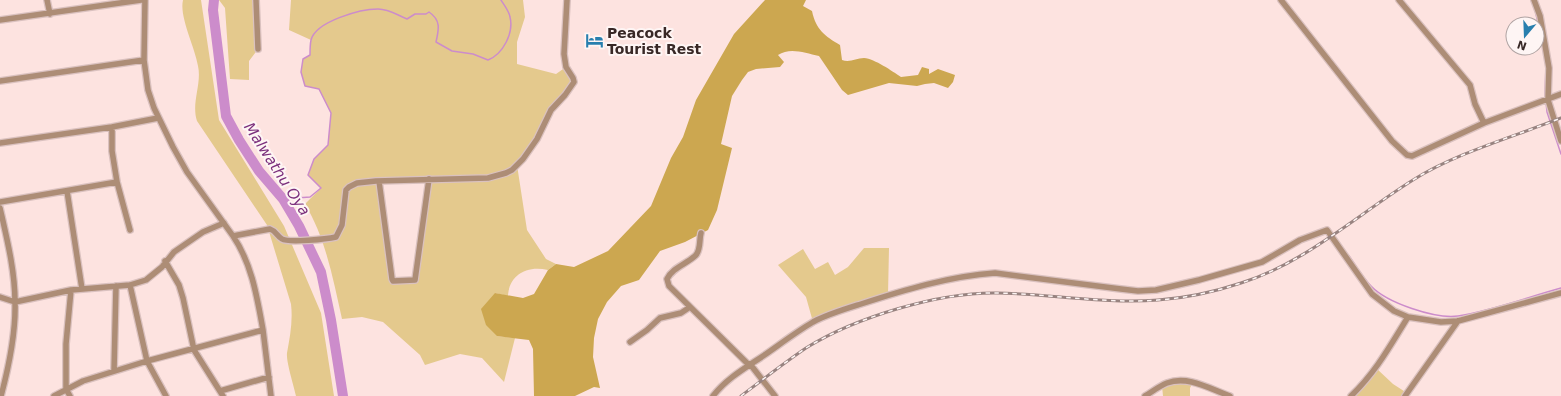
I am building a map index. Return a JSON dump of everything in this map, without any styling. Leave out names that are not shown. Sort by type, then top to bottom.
[{"type":"street","points":[[47,0],[50,14]]},
{"type":"street","points":[[0,20],[141,0]]},
{"type":"street","points":[[145,0],[144,60],[148,90],[158,118],[187,172],[233,236],[245,256],[255,287],[263,330],[271,396]]},
{"type":"street","points":[[256,0],[258,49]]},
{"type":"street","points":[[233,236],[270,230],[275,231],[282,239],[295,241],[317,238],[336,238],[342,225],[346,190],[349,186],[379,181],[488,178],[512,170],[523,159],[537,139],[550,110],[565,95],[574,82],[566,67],[564,54],[567,0]]},
{"type":"street","points":[[1281,0],[1392,141],[1407,155],[1412,156],[1484,123],[1561,94]]},
{"type":"street","points":[[1399,0],[1470,85],[1484,123]]},
{"type":"street","points":[[1534,0],[1540,16],[1549,68],[1546,100],[1561,141]]},
{"type":"street","points":[[0,81],[144,60]]},
{"type":"street","points":[[0,143],[112,127],[158,118]]},
{"type":"street","points":[[112,127],[112,151],[117,182],[130,230]]},
{"type":"street","points":[[379,181],[392,279],[394,281],[415,280],[429,179]]},
{"type":"street","points":[[0,202],[117,182]]},
{"type":"street","points":[[67,191],[82,289]]},
{"type":"street","points":[[0,208],[9,249],[15,302],[13,334],[1,388],[1,396]]},
{"type":"street","points":[[0,297],[15,302],[71,290],[130,285],[146,280],[162,266],[174,252],[203,232],[224,223]]},
{"type":"street","points":[[713,396],[720,387],[813,322],[835,312],[888,295],[956,279],[995,273],[1138,291],[1156,290],[1192,282],[1262,262],[1300,240],[1327,230],[1372,294],[1394,311],[1408,317],[1441,322],[1458,321],[1561,293]]},
{"type":"street","points":[[701,233],[700,245],[696,254],[670,273],[667,279],[669,286],[750,365],[775,396]]},
{"type":"street","points":[[165,261],[179,285],[194,350],[221,394],[268,377]]},
{"type":"street","points":[[130,285],[147,361],[166,396]]},
{"type":"street","points":[[114,371],[116,286]]},
{"type":"street","points":[[70,396],[66,389],[66,344],[71,290]]},
{"type":"street","points":[[630,342],[647,330],[660,318],[681,312],[690,307]]},
{"type":"street","points":[[1351,396],[1368,380],[1408,317]]},
{"type":"street","points":[[1405,396],[1458,321]]},
{"type":"street","points":[[54,396],[83,381],[114,371],[263,330]]},
{"type":"street","points":[[1145,396],[1162,386],[1177,380],[1193,382],[1230,396]]},
{"type":"shaded area","points":[[183,0],[201,0],[219,120],[284,226],[321,313],[334,396],[296,396],[287,357],[292,310],[291,304],[267,225],[197,121],[195,107],[199,73],[183,15]]},
{"type":"shaded area","points":[[219,0],[256,0],[258,49],[249,61],[249,80],[230,79],[225,8]]},
{"type":"shaded area","points":[[291,0],[523,0],[525,17],[517,42],[517,64],[556,74],[566,67],[574,82],[560,99],[537,139],[517,165],[527,230],[546,259],[556,264],[548,270],[533,269],[521,273],[512,282],[509,288],[508,296],[495,293],[497,336],[515,338],[504,382],[482,358],[460,354],[425,365],[420,355],[383,322],[362,317],[342,319],[324,245],[305,204],[321,188],[308,175],[314,159],[328,145],[331,113],[319,89],[305,86],[301,72],[303,59],[310,55],[311,40],[289,30]],"holes":[[[429,179],[415,280],[392,279],[379,181]]]},
{"type":"shaded area","points":[[765,0],[806,0],[803,6],[812,11],[816,23],[822,32],[840,45],[842,60],[848,61],[861,58],[868,59],[901,77],[918,75],[922,67],[929,69],[929,74],[938,69],[955,75],[953,82],[948,88],[934,83],[917,86],[889,83],[848,95],[842,90],[819,56],[793,51],[788,51],[778,55],[784,62],[780,67],[756,69],[748,72],[732,96],[721,144],[732,148],[717,210],[708,230],[685,242],[660,251],[639,280],[621,286],[607,302],[598,319],[594,338],[593,357],[600,388],[594,387],[575,396],[534,396],[533,349],[529,340],[497,336],[486,325],[481,309],[495,293],[523,298],[534,294],[548,270],[556,264],[574,267],[608,251],[651,206],[671,158],[683,137],[696,100],[734,34]]},
{"type":"shaded area","points":[[864,248],[889,248],[888,295],[813,322],[806,297],[778,265],[803,249],[815,269],[828,262],[835,275],[848,267]]},
{"type":"shaded area","points":[[1376,368],[1393,384],[1407,393],[1405,396],[1351,396]]},
{"type":"shaded area","points":[[1193,382],[1190,388],[1190,396],[1163,396],[1162,386],[1168,383]]},
{"type":"waterway","name":"Malwathu Oya","points":[[214,0],[213,10],[226,116],[239,140],[259,171],[283,199],[299,226],[321,272],[331,320],[343,396]]},
{"type":"waterway","points":[[283,199],[310,197],[321,188],[308,175],[314,159],[328,145],[331,113],[319,89],[305,86],[301,72],[303,59],[310,55],[311,40],[321,27],[340,17],[361,11],[378,9],[386,10],[407,19],[415,14],[426,14],[429,12],[436,18],[438,25],[436,42],[452,51],[473,54],[488,60],[503,48],[509,36],[511,23],[508,10],[501,0]]},
{"type":"waterway","points":[[1535,9],[1536,16]]},
{"type":"waterway","points":[[1545,98],[1546,64]]},
{"type":"waterway","points":[[1546,102],[1547,112],[1561,154]]},
{"type":"waterway","points":[[1349,256],[1365,279],[1378,292],[1399,304],[1437,315],[1458,316],[1471,314],[1561,288]]},
{"type":"railway","points":[[741,396],[806,348],[826,337],[849,326],[898,308],[924,302],[974,294],[997,293],[1118,301],[1158,300],[1200,294],[1241,283],[1264,274],[1309,251],[1430,170],[1485,146],[1561,118]]},
{"type":"place","name":"Peacock Tourist Rest","points":[[594,41]]}]
